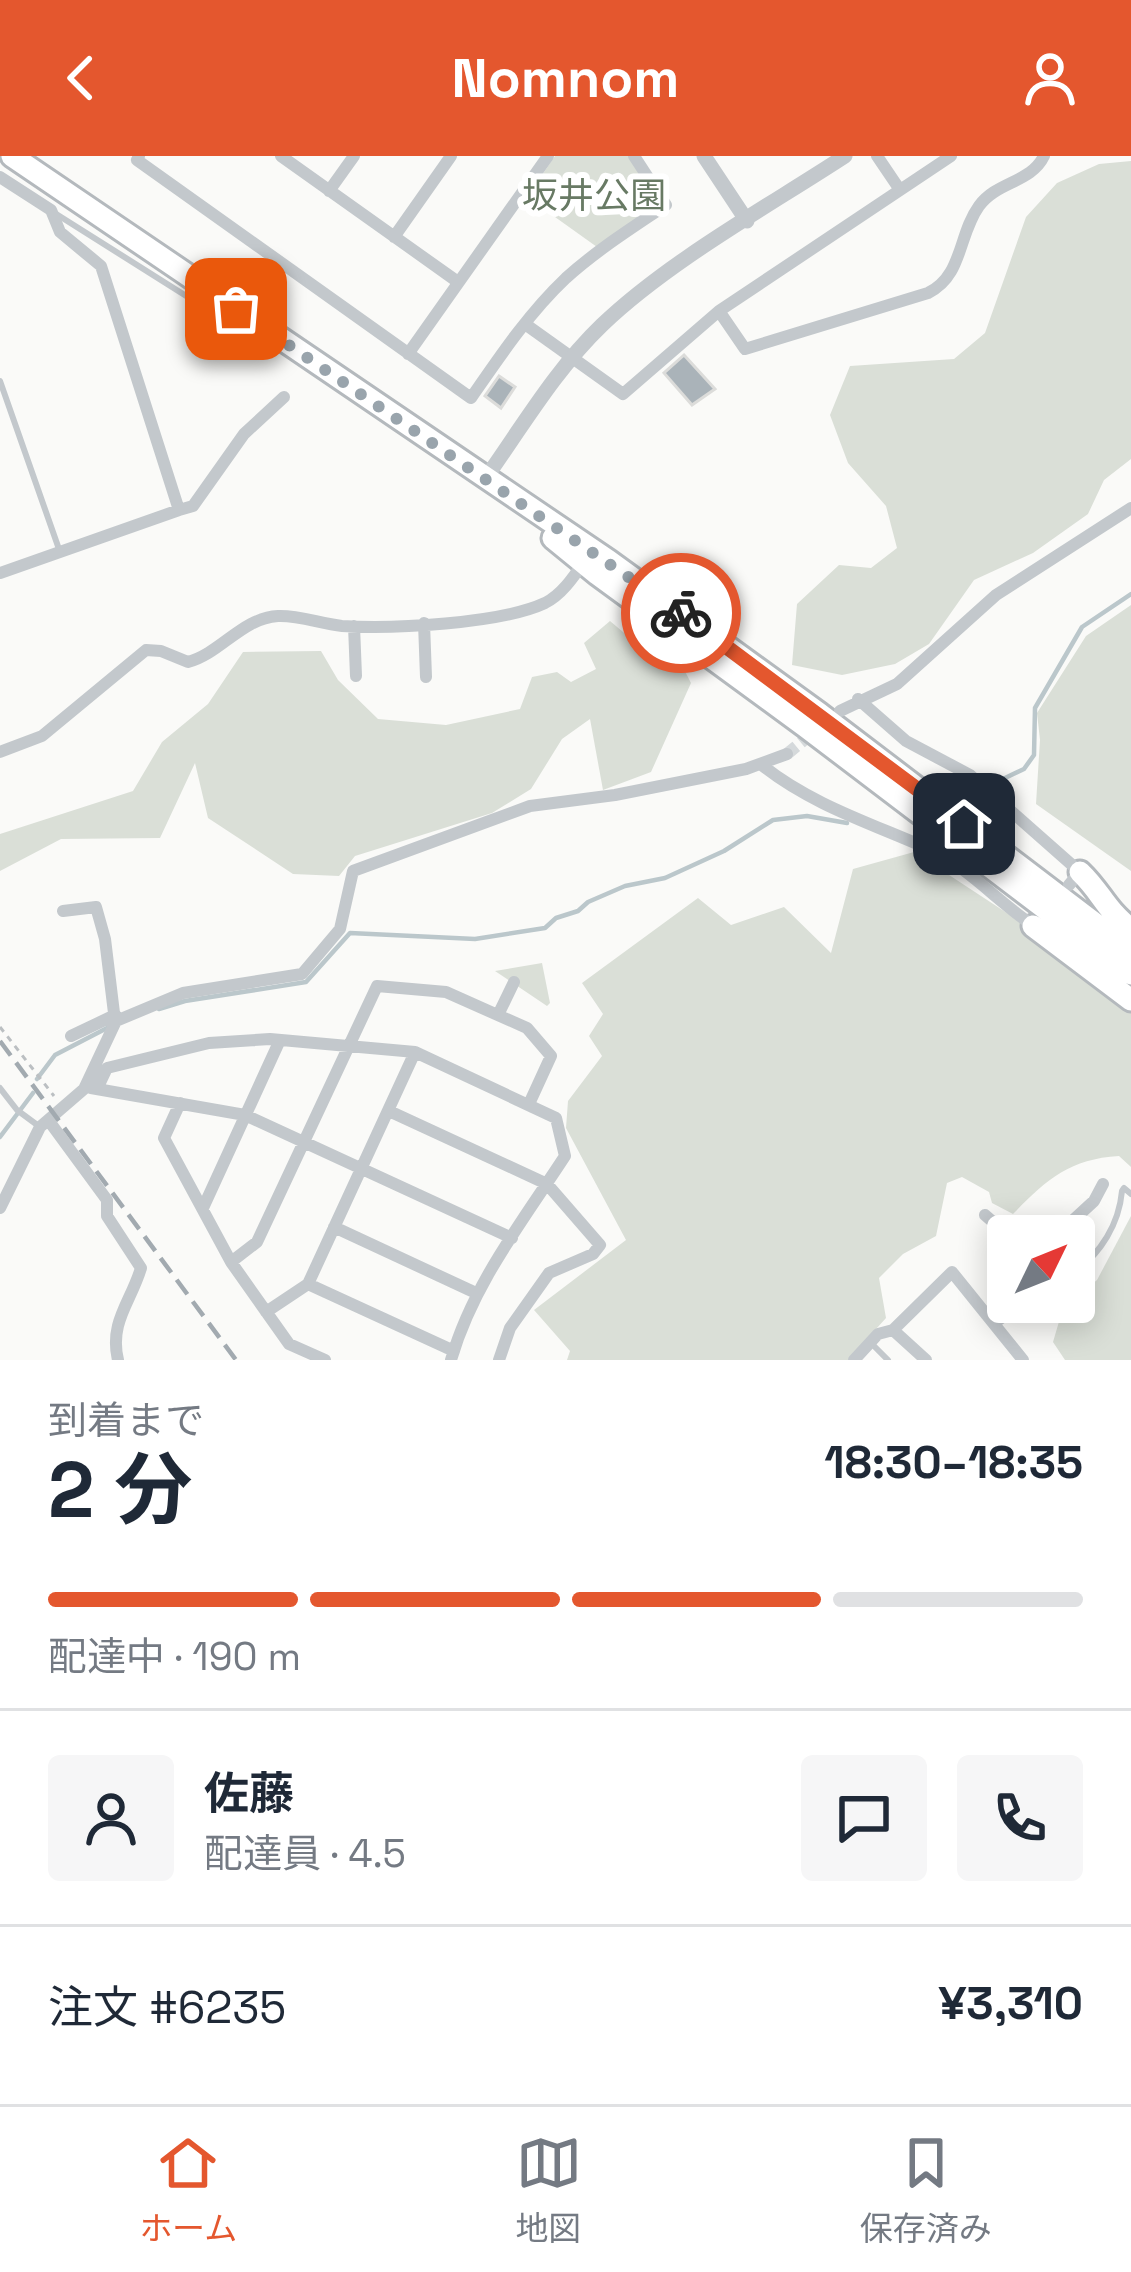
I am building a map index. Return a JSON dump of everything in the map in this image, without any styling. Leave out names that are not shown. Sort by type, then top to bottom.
[{"type":"highway","points":[[12,156],[609,561],[820,714],[1131,951]]},
{"type":"highway","points":[[485,479],[583,563],[1131,974]]},
{"type":"highway","points":[[1075,878],[1093,884],[1107,911],[1131,928]]},
{"type":"highway","points":[[1036,923],[1131,1000]]},
{"type":"street","points":[[139,156],[136,160],[471,398],[525,324],[573,272],[666,205],[634,156]]},
{"type":"street","points":[[329,191],[354,156]]},
{"type":"street","points":[[394,237],[451,156]]},
{"type":"street","points":[[408,354],[548,156]]},
{"type":"street","points":[[704,156],[746,221]]},
{"type":"street","points":[[485,479],[571,358],[628,302],[844,156]]},
{"type":"street","points":[[878,156],[900,190]]},
{"type":"street","points":[[525,324],[622,394],[719,310],[951,156]]},
{"type":"street","points":[[719,310],[745,349],[928,293],[950,278],[980,204],[996,190],[1037,171],[1044,156]]},
{"type":"street","points":[[290,158],[458,282]]},
{"type":"street","points":[[0,177],[51,210],[60,232],[101,266],[179,510]]},
{"type":"street","points":[[0,573],[194,506],[244,434],[284,397]]},
{"type":"street","points":[[839,711],[897,684],[996,595],[1131,508]]},
{"type":"street","points":[[0,752],[41,736],[146,650],[188,662],[256,620],[280,616],[354,626],[475,618],[547,602],[583,563]]},
{"type":"street","points":[[424,623],[426,677]]},
{"type":"street","points":[[354,626],[356,676]]},
{"type":"street","points":[[859,699],[906,741],[970,775],[1075,878]]},
{"type":"street","points":[[71,1036],[183,993],[302,974],[340,928],[353,871],[362,866],[530,806],[615,796],[763,766],[787,754]]},
{"type":"street","points":[[763,766],[868,825],[930,850],[1036,923]]},
{"type":"street","points":[[63,911],[96,907],[105,939],[115,1022],[91,1088]]},
{"type":"street","points":[[498,1016],[514,982]]},
{"type":"street","points":[[231,1262],[257,1243],[376,986],[446,992],[527,1028],[551,1056],[529,1104]]},
{"type":"street","points":[[203,1208],[280,1040]]},
{"type":"street","points":[[0,1208],[45,1124],[91,1088],[107,1068],[209,1042],[280,1040],[415,1052],[556,1118],[565,1156],[476,1293],[452,1355],[308,1284]]},
{"type":"street","points":[[266,1312],[308,1284],[415,1052]]},
{"type":"street","points":[[91,1088],[245,1115],[512,1238]]},
{"type":"street","points":[[180,1103],[164,1138],[231,1262],[289,1344],[325,1360]]},
{"type":"street","points":[[388,1111],[547,1184],[598,1241],[599,1249],[549,1273],[509,1328],[500,1360]]},
{"type":"street","points":[[45,1124],[107,1200],[107,1216],[140,1268],[113,1336],[118,1360]]},
{"type":"street","points":[[1079,1215],[1094,1201],[1102,1184]]},
{"type":"street","points":[[334,1227],[476,1293]]},
{"type":"street","points":[[854,1360],[869,1342],[893,1330],[952,1272],[987,1314]]},
{"type":"street","points":[[994,1323],[1023,1360]]},
{"type":"street","points":[[893,1330],[926,1360]]},
{"type":"lane","points":[[51,210],[210,311],[269,332]]},
{"type":"lane","points":[[0,381],[60,552]]},
{"type":"lane","points":[[0,1088],[25,1117],[45,1124]]},
{"type":"lane","points":[[1095,1254],[1117,1220],[1122,1191],[1131,1194]]},
{"type":"lane","points":[[869,1342],[888,1360]]},
{"type":"path","points":[[0,1027],[63,1108]]},
{"type":"green space","name":"坂井公園","points":[[555,156],[628,156],[656,199],[655,205],[597,247],[527,197]]},
{"type":"green space","points":[[1131,161],[1131,459],[1104,480],[1088,514],[1033,553],[974,580],[929,644],[895,664],[842,675],[792,665],[797,604],[839,565],[871,568],[897,548],[886,506],[848,463],[830,415],[850,366],[954,359],[985,333],[1026,217],[1057,183],[1099,164]]},
{"type":"green space","points":[[1131,605],[1131,871],[1036,804],[1037,713],[1086,636]]},
{"type":"green space","points":[[610,621],[642,648],[674,650],[691,683],[651,772],[603,790],[590,719],[562,739],[531,789],[492,813],[355,856],[339,876],[293,874],[208,818],[195,763],[160,838],[61,839],[0,871],[0,834],[133,791],[162,742],[208,704],[243,652],[321,651],[338,680],[378,719],[446,725],[520,709],[532,677],[557,672],[571,682],[596,669],[584,643]]},
{"type":"green space","points":[[914,852],[1033,930],[1131,1006],[1131,1167],[1119,1156],[1072,1167],[1048,1181],[1013,1214],[992,1203],[989,1192],[962,1177],[947,1183],[936,1236],[903,1254],[879,1278],[886,1318],[848,1360],[567,1360],[570,1351],[534,1310],[626,1240],[566,1128],[568,1101],[602,1056],[589,1036],[603,1014],[582,983],[698,898],[731,925],[784,907],[831,953],[853,869]]},
{"type":"green space","points":[[542,963],[547,1006],[495,971]]},
{"type":"green space","points":[[1131,1216],[1131,1360],[1065,1360],[1053,1342],[1059,1323],[1095,1323],[1097,1280]]},
{"type":"building","points":[[684,355],[715,389],[692,405],[664,373]]},
{"type":"building","points":[[499,376],[515,387],[501,408],[485,396]]},
{"type":"waterway","points":[[1005,778],[1024,769],[1034,755],[1035,708],[1082,627],[1131,594]]},
{"type":"waterway","points":[[159,1009],[306,982],[350,933],[475,939],[545,928],[556,918],[625,886],[665,878],[724,851],[773,820],[807,816],[847,823]]},
{"type":"waterway","points":[[37,1079],[55,1055],[109,1027]]},
{"type":"waterway","points":[[0,1137],[33,1093]]},
{"type":"tunnel","points":[[787,754],[815,731]]},
{"type":"railway","points":[[0,1041],[236,1360]]},
{"type":"way so far","points":[[236,309],[681,613]]},
{"type":"route","points":[[681,613],[964,824]]}]
